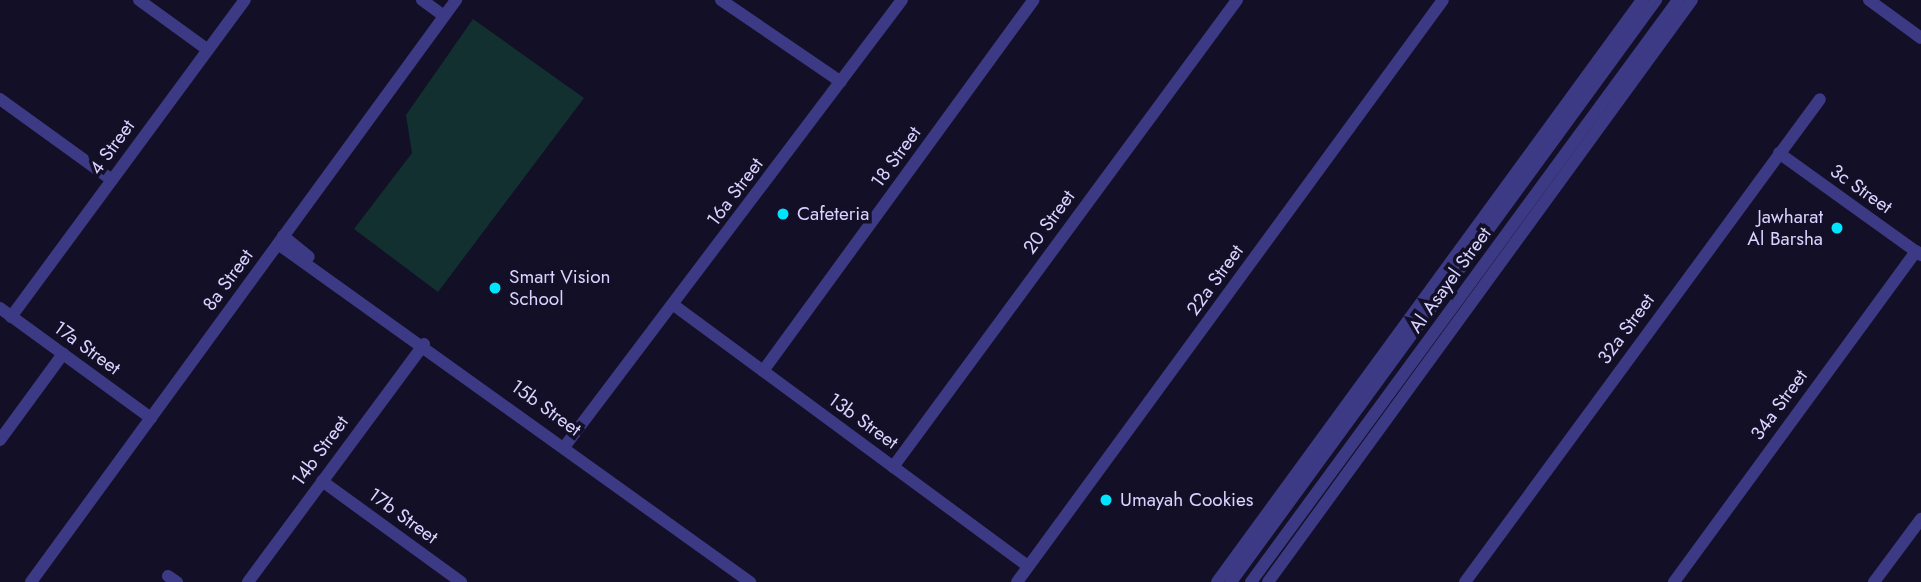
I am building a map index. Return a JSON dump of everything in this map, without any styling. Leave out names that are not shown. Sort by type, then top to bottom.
[{"type":"street","points":[[139,0],[208,50]]},
{"type":"street","name":"4 Street","points":[[11,317],[245,0]]},
{"type":"street","points":[[422,0],[444,16]]},
{"type":"street","name":"8a Street","points":[[31,582],[456,0]]},
{"type":"street","points":[[721,0],[838,86]]},
{"type":"street","name":"16a Street","points":[[570,449],[902,0]]},
{"type":"street","name":"18 Street","points":[[763,371],[1034,0]]},
{"type":"street","name":"20 Street","points":[[893,467],[1237,0]]},
{"type":"street","name":"22a Street","points":[[1017,582],[1443,0]]},
{"type":"street","points":[[1217,582],[1642,0]]},
{"type":"street","name":"Al Asayel Street","points":[[1231,582],[1655,0]]},
{"type":"street","name":"Al Asayel Street","points":[[1251,582],[1678,0]]},
{"type":"street","points":[[1268,582],[1353,463],[1471,308],[1692,0]]},
{"type":"street","points":[[1870,0],[1921,38]]},
{"type":"street","points":[[0,99],[112,180]]},
{"type":"street","name":"32a Street","points":[[1465,582],[1819,99]]},
{"type":"street","name":"3c Street","points":[[1779,153],[1919,253]]},
{"type":"street","name":"15b Street","points":[[281,240],[750,582]]},
{"type":"street","name":"34a Street","points":[[1674,582],[1919,253]]},
{"type":"street","name":"13b Street","points":[[675,306],[1028,566]]},
{"type":"street","name":"17a Street","points":[[0,308],[151,418]]},
{"type":"street","points":[[1450,314],[1471,308]]},
{"type":"street","name":"14b Street","points":[[248,582],[424,344]]},
{"type":"street","points":[[0,440],[63,354]]},
{"type":"street","points":[[1353,463],[1357,437]]},
{"type":"street","name":"17b Street","points":[[322,481],[461,582]]},
{"type":"street","points":[[1874,582],[1921,519]]},
{"type":"green space","points":[[473,19],[584,98],[438,292],[354,229],[412,153],[406,115]]},
{"type":"place","name":"Cafeteria","points":[[783,214]]},
{"type":"place","name":"Jawharat Al Barsha","points":[[1837,228]]},
{"type":"place","name":"Smart Vision School","points":[[495,288]]},
{"type":"place","name":"Umayah Cookies","points":[[1106,500]]}]
